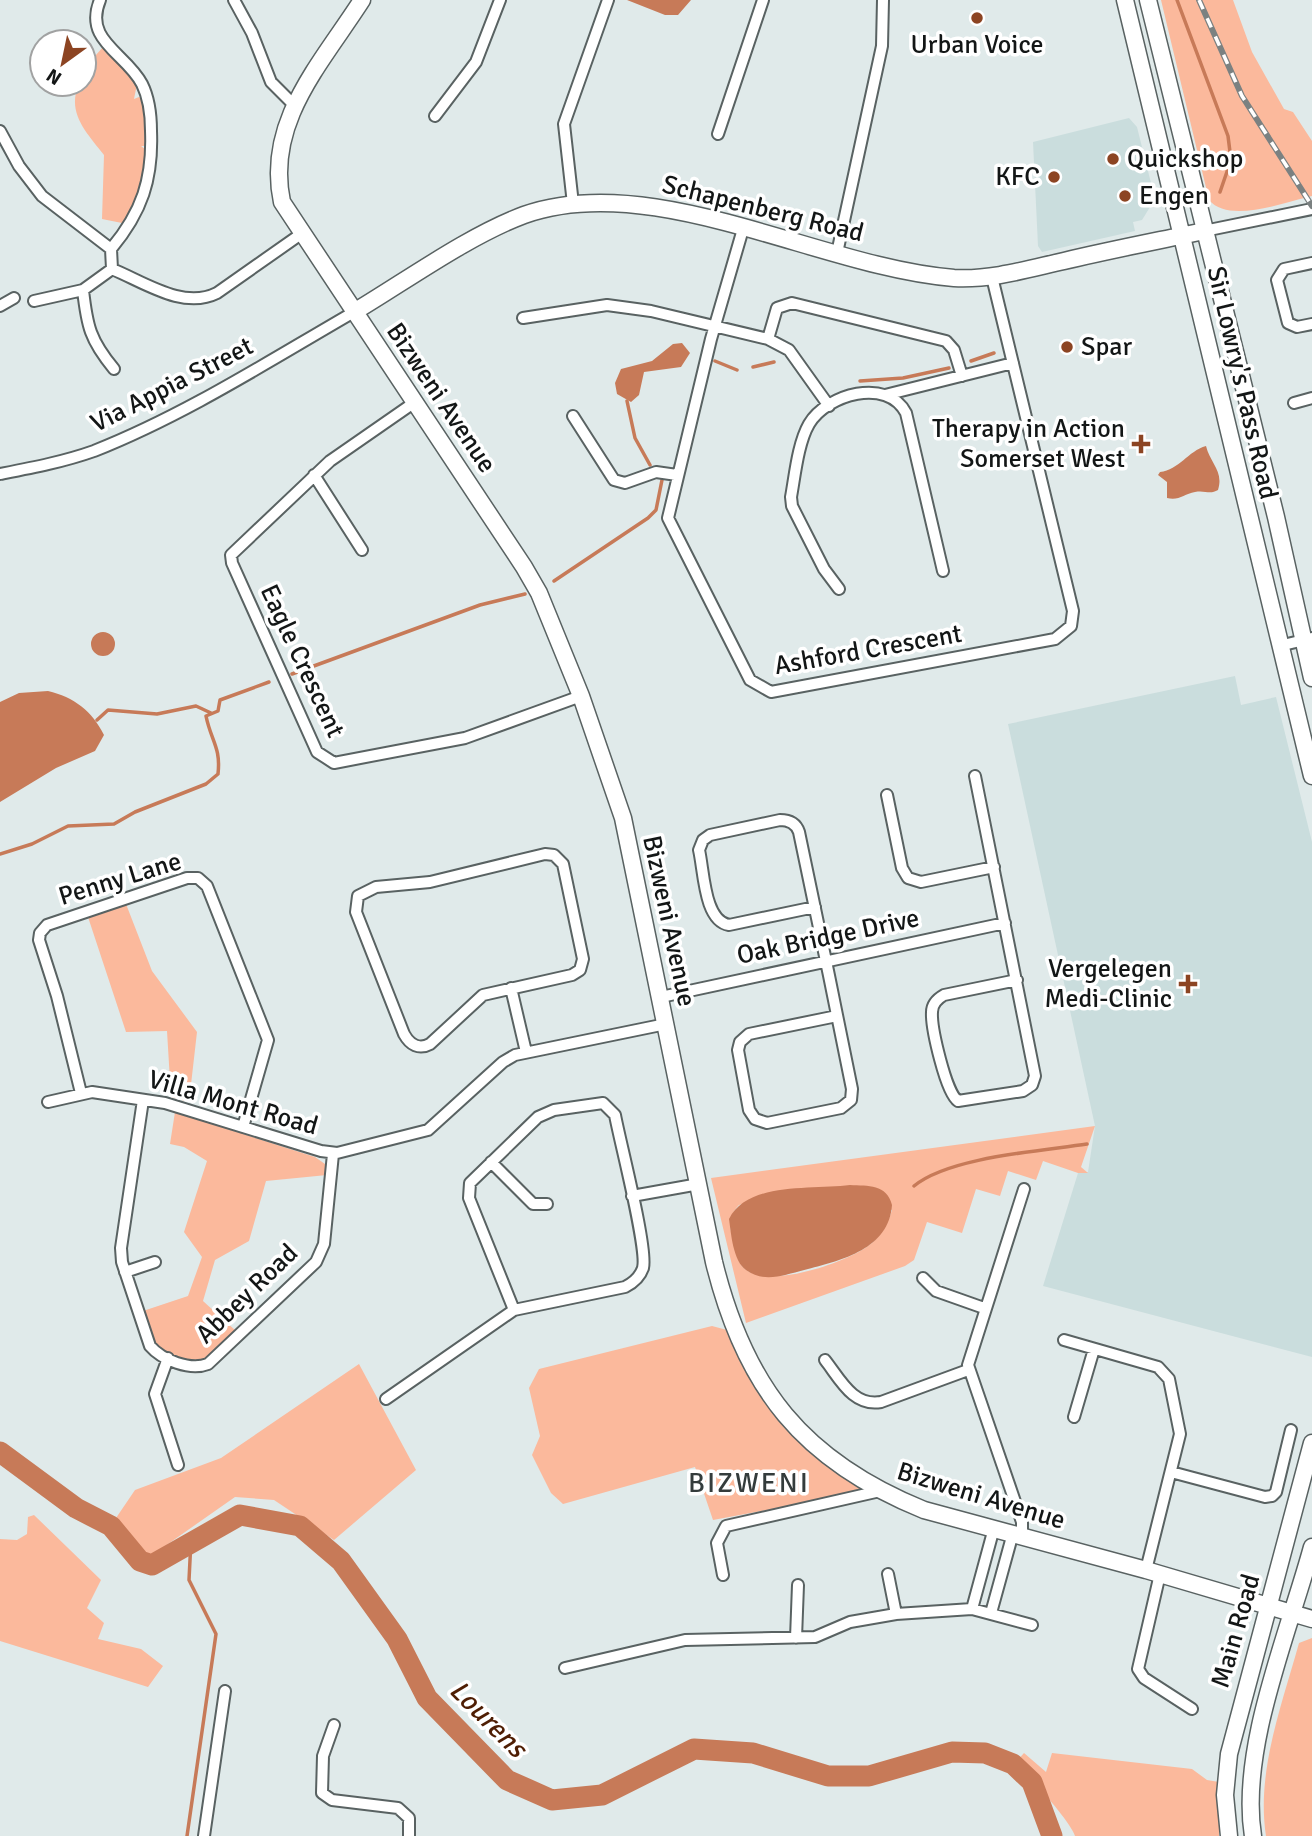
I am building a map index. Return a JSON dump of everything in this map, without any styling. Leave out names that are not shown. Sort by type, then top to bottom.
[{"type":"street","points":[[100,0],[94,22],[98,33],[141,82],[151,119],[152,162],[145,195],[134,220],[111,249],[112,269]]},
{"type":"street","points":[[234,0],[252,33],[271,82],[294,105]]},
{"type":"street","name":"Bizweni Avenue","points":[[362,0],[294,105],[280,144],[278,163],[282,202],[300,234],[529,576],[581,696],[623,818],[728,1317],[753,1369],[767,1392],[800,1432],[840,1466],[880,1491],[924,1510],[1153,1572],[1312,1619]]},
{"type":"street","points":[[435,116],[476,62],[500,0]]},
{"type":"street","points":[[572,204],[564,124],[608,0]]},
{"type":"street","points":[[718,134],[763,0]]},
{"type":"street","points":[[837,253],[882,46],[883,0]]},
{"type":"street","name":"Sir Lowry's Pass Road","points":[[1125,0],[1312,776]]},
{"type":"street","name":"Sir Lowry's Pass Road","points":[[1148,0],[1307,639],[1312,678]]},
{"type":"street","points":[[0,131],[19,166],[42,196],[111,249]]},
{"type":"street","name":"Schapenberg Road","points":[[354,312],[496,228],[524,216],[572,204],[648,206],[938,276],[992,277],[1204,231]]},
{"type":"street","points":[[1204,231],[1312,209]]},
{"type":"street","name":"Ashford Crescent","points":[[743,229],[668,510],[671,527],[750,680],[763,690],[781,691],[1055,639],[1071,626],[1073,611],[992,277]]},
{"type":"street","points":[[112,269],[177,297],[202,299],[217,293],[300,234]]},
{"type":"street","points":[[1312,263],[1284,269],[1277,280],[1288,323],[1297,327],[1312,324]]},
{"type":"street","points":[[34,301],[83,290],[112,269]]},
{"type":"street","points":[[83,290],[89,332],[95,346],[114,369]]},
{"type":"street","points":[[0,306],[14,298]]},
{"type":"street","points":[[768,339],[777,308],[792,303],[946,341],[954,350],[962,376]]},
{"type":"street","points":[[523,318],[607,305],[651,311],[768,339],[789,350],[829,406]]},
{"type":"street","name":"Via Appia Street","points":[[0,474],[80,455],[142,429],[257,369],[354,312]]},
{"type":"street","points":[[839,589],[824,569],[792,506],[791,497],[808,426],[829,406],[850,395],[885,395],[1013,363]]},
{"type":"street","points":[[885,395],[895,400],[906,413],[943,571]]},
{"type":"street","points":[[1294,402],[1312,398]]},
{"type":"street","name":"Eagle Crescent","points":[[415,402],[355,442],[314,475],[235,548],[231,559],[320,756],[339,763],[455,740],[581,696]]},
{"type":"street","points":[[573,416],[614,480],[625,483],[656,472],[677,475]]},
{"type":"street","points":[[314,475],[362,550]]},
{"type":"street","points":[[1279,646],[1307,639]]},
{"type":"street","points":[[975,776],[1017,979],[1034,1081],[1023,1091],[965,1102],[955,1099],[948,1089],[932,1015],[935,1002],[944,995],[1017,979]]},
{"type":"street","points":[[887,795],[902,868],[908,878],[921,882],[994,867]]},
{"type":"street","points":[[815,907],[729,925],[722,923],[713,912],[699,850],[703,840],[710,835],[780,820],[792,822],[800,832],[838,1016],[852,1089],[848,1103],[841,1108],[767,1123],[755,1119],[749,1110],[738,1050],[742,1038],[750,1034],[838,1016]]},
{"type":"street","points":[[545,854],[554,855],[563,864],[582,966],[572,975],[511,988],[479,998],[430,1044],[422,1047],[411,1044],[404,1034],[356,912],[358,896],[376,887],[430,881],[545,854]]},
{"type":"street","name":"Penny Lane","points":[[81,1093],[57,996],[39,940],[40,933],[47,925],[187,878],[198,878],[207,886],[268,1040],[243,1127]]},
{"type":"street","name":"Oak Bridge Drive","points":[[661,997],[1005,923]]},
{"type":"street","points":[[511,988],[526,1052]]},
{"type":"street","name":"Villa Mont Road","points":[[48,1102],[81,1093],[175,1105],[333,1154],[428,1130],[503,1062],[526,1052],[666,1024]]},
{"type":"street","name":"Abbey Road","points":[[143,1100],[122,1230],[121,1255],[150,1346],[168,1358],[192,1366],[208,1364],[316,1262],[324,1244],[333,1154]]},
{"type":"street","points":[[386,1399],[514,1310],[625,1287],[634,1282],[643,1268],[644,1256],[615,1115],[603,1103],[554,1110],[538,1117],[472,1180],[468,1195],[514,1310]]},
{"type":"street","points":[[491,1162],[533,1204],[547,1204]]},
{"type":"street","points":[[632,1196],[699,1184]]},
{"type":"street","points":[[991,1614],[1022,1522],[968,1370],[968,1359],[1024,1189]]},
{"type":"street","points":[[125,1272],[155,1262]]},
{"type":"street","points":[[923,1278],[936,1292],[984,1308]]},
{"type":"street","points":[[1064,1340],[1158,1367],[1166,1374],[1180,1428],[1154,1540],[1153,1572],[1138,1668],[1144,1678],[1192,1709]]},
{"type":"street","points":[[1074,1418],[1094,1349]]},
{"type":"street","points":[[168,1358],[155,1394],[178,1465]]},
{"type":"street","points":[[825,1360],[854,1396],[867,1404],[881,1402],[968,1370]]},
{"type":"street","points":[[1171,1472],[1265,1497],[1272,1496],[1276,1492],[1291,1430]]},
{"type":"street","name":"Main Road","points":[[1229,1836],[1225,1795],[1229,1754],[1312,1443]]},
{"type":"street","points":[[723,1575],[717,1543],[726,1526],[830,1500],[880,1491]]},
{"type":"street","points":[[972,1609],[994,1528]]},
{"type":"street","points":[[1312,1547],[1308,1590],[1312,1602]]},
{"type":"street","name":"Main Road","points":[[1253,1836],[1253,1767],[1312,1547]]},
{"type":"street","points":[[888,1574],[896,1614]]},
{"type":"street","points":[[796,1638],[799,1585]]},
{"type":"street","points":[[565,1668],[685,1640],[823,1635],[850,1622],[896,1614],[972,1609],[1032,1625]]},
{"type":"street","points":[[204,1836],[225,1691]]},
{"type":"street","points":[[334,1725],[323,1756],[322,1793],[331,1800],[401,1809],[410,1818],[409,1836]]},
{"type":"shaded area","points":[[627,0],[691,0],[678,15],[665,15]]},
{"type":"shaded area","points":[[1161,0],[1233,0],[1252,52],[1284,109],[1293,112],[1312,141],[1312,196],[1243,211],[1218,207],[1209,200]]},
{"type":"shaded area","points":[[103,47],[131,74],[137,84],[134,99],[139,97],[145,102],[147,146],[141,146],[150,153],[142,179],[145,181],[127,224],[102,219],[104,155],[80,122],[75,104],[76,98],[98,98],[98,53]]},
{"type":"shaded area","points":[[1129,118],[1137,127],[1155,199],[1142,220],[1133,222],[1135,231],[1042,252],[1038,246],[1033,142]]},
{"type":"shaded area","points":[[682,343],[690,353],[681,367],[644,372],[639,395],[631,402],[617,394],[615,383],[621,369],[652,361],[673,344]]},
{"type":"shaded area","points":[[1206,446],[1218,472],[1218,490],[1195,492],[1175,499],[1167,498],[1167,482],[1158,475],[1160,472],[1173,468]]},
{"type":"shaded area","points":[[103,632],[112,635],[115,644],[112,653],[103,656],[94,653],[91,644],[94,635]]},
{"type":"shaded area","name":"Vergelegen Medi-Clinic","points":[[1235,676],[1241,705],[1276,697],[1312,842],[1312,1357],[1043,1286],[1078,1173],[1088,1172],[1095,1126],[1008,724]]},
{"type":"shaded area","points":[[48,691],[81,706],[94,719],[104,735],[95,751],[56,768],[0,802],[0,702],[19,693]]},
{"type":"shaded area","points":[[126,904],[152,971],[197,1032],[189,1102],[171,1097],[167,1031],[126,1032],[88,917]]},
{"type":"shaded area","points":[[175,1112],[315,1157],[325,1164],[327,1175],[266,1181],[249,1241],[215,1260],[203,1301],[236,1331],[206,1360],[190,1362],[161,1350],[154,1344],[143,1311],[188,1296],[202,1257],[184,1232],[207,1161],[184,1147],[170,1144]]},
{"type":"shaded area","points":[[1095,1126],[1081,1167],[1088,1173],[1078,1173],[1043,1161],[1036,1180],[1008,1171],[1000,1196],[976,1189],[962,1233],[927,1222],[914,1260],[905,1266],[746,1323],[711,1178]],"holes":[[[819,1189],[892,1210],[876,1239],[857,1253],[825,1266],[788,1275],[756,1274],[745,1269],[738,1260],[730,1221],[739,1205],[793,1190]]]},
{"type":"shaded area","points":[[850,1185],[881,1190],[886,1193],[892,1205],[889,1220],[873,1242],[849,1256],[784,1275],[761,1276],[742,1266],[733,1246],[729,1219],[738,1207],[751,1198],[766,1193]]},
{"type":"shaded area","points":[[712,1326],[727,1330],[752,1378],[782,1419],[817,1455],[860,1489],[858,1493],[713,1520],[695,1467],[563,1504],[551,1493],[532,1455],[540,1436],[529,1388],[539,1369]]},
{"type":"shaded area","points":[[359,1364],[416,1470],[334,1540],[274,1500],[235,1497],[148,1558],[128,1539],[116,1518],[135,1490],[221,1458]]},
{"type":"shaded area","points":[[34,1515],[101,1580],[87,1608],[104,1623],[98,1639],[141,1649],[163,1666],[148,1687],[0,1641],[0,1539],[17,1540],[27,1534],[28,1517]]},
{"type":"shaded area","points":[[1312,1638],[1312,1836],[1266,1836],[1265,1787],[1272,1738],[1299,1643]]},
{"type":"shaded area","points":[[1024,1753],[1046,1772],[1052,1753],[1192,1769],[1207,1780],[1219,1782],[1219,1836],[1075,1836],[1058,1810],[1015,1763]]},
{"type":"waterway","points":[[1177,0],[1228,136],[1231,160],[1220,192]]},
{"type":"waterway","points":[[971,361],[994,353]]},
{"type":"waterway","points":[[715,361],[737,370]]},
{"type":"waterway","points":[[753,367],[774,362]]},
{"type":"waterway","points":[[860,381],[903,378],[949,368]]},
{"type":"waterway","points":[[627,401],[635,438],[650,465]]},
{"type":"waterway","points":[[554,581],[648,518],[656,510],[662,480]]},
{"type":"waterway","points":[[292,674],[480,605],[525,594]]},
{"type":"waterway","points":[[0,854],[32,844],[68,826],[114,824],[135,812],[206,784],[218,774],[219,765],[206,716],[218,711],[220,700],[269,682]]},
{"type":"waterway","points":[[97,720],[108,710],[157,714],[196,706],[211,713]]},
{"type":"waterway","points":[[914,1186],[949,1168],[972,1162],[1087,1144]]},
{"type":"waterway","name":"Lourens","points":[[0,1452],[76,1508],[111,1526],[140,1561],[152,1565],[240,1515],[300,1526],[341,1561],[397,1639],[427,1698],[507,1780],[552,1800],[602,1795],[694,1749],[753,1753],[828,1776],[869,1776],[952,1752],[985,1753],[1013,1764],[1032,1782],[1052,1836]]},
{"type":"waterway","points":[[187,1836],[216,1634],[189,1580],[191,1540]]},
{"type":"railway","points":[[1199,0],[1242,96],[1312,206]]},
{"type":"place","name":"Urban Voice","points":[[977,18]]},
{"type":"place","name":"Quickshop","points":[[1113,159]]},
{"type":"place","name":"KFC","points":[[1054,177]]},
{"type":"place","name":"Engen","points":[[1125,196]]},
{"type":"place","name":"Spar","points":[[1067,347]]},
{"type":"place","name":"Therapy in Action Somerset West","points":[[1141,444]]},
{"type":"place","name":"Vergelegen Medi-Clinic","points":[[1188,984]]},
{"type":"district","name":"BIZWENI","points":[[749,1483]]}]
